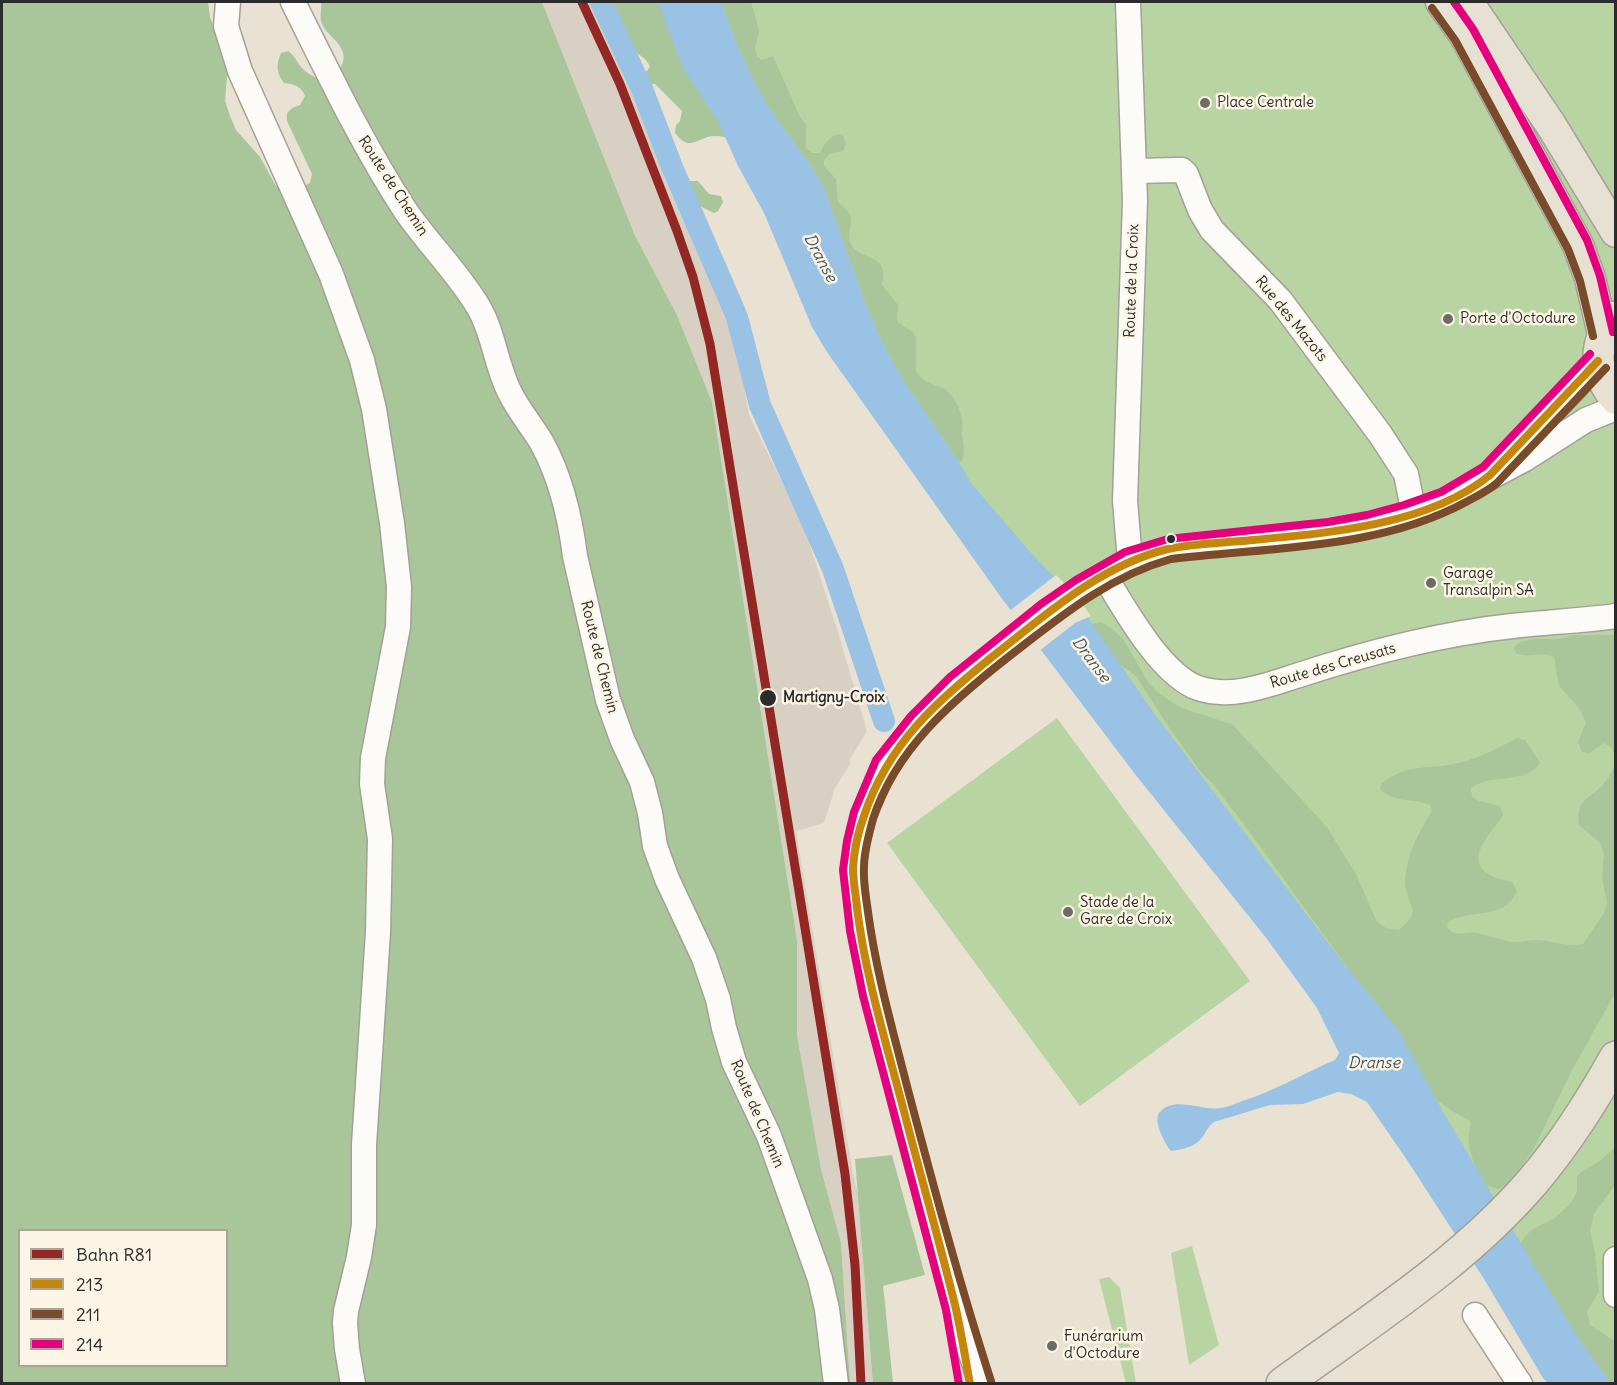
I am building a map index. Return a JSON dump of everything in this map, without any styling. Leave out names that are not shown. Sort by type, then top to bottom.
[{"type":"highway","points":[[1283,1383],[1412,1290],[1458,1254],[1508,1207],[1534,1180],[1569,1136],[1616,1058]]},
{"type":"main road","points":[[1441,2],[1464,34],[1578,245],[1590,278],[1605,337],[1605,386],[1616,399]]},
{"type":"main road","points":[[1468,2],[1551,125],[1616,232]]},
{"type":"street","points":[[228,2],[226,27],[236,62],[332,274],[362,360],[374,409],[392,523],[399,588],[400,608],[395,647],[373,758],[372,784],[380,839],[377,950],[364,1153],[364,1225],[346,1311],[345,1334],[352,1383]]},
{"type":"street","name":"Route de Chemin","points":[[292,2],[360,135],[389,184],[417,226],[462,280],[480,310],[508,390],[542,443],[558,479],[572,532],[575,556],[608,700],[644,788],[655,846],[667,879],[704,958],[718,999],[734,1062],[765,1125],[817,1269],[827,1309],[836,1383]]},
{"type":"street","name":"Route de la Croix","points":[[1128,2],[1135,171],[1125,501],[1130,561]]},
{"type":"street","name":"Rue des Mazots","points":[[1135,171],[1182,170],[1186,174],[1200,210],[1212,230],[1280,300],[1380,434],[1406,474],[1423,511]]},
{"type":"street","points":[[1483,481],[1563,400],[1605,337]]},
{"type":"street","points":[[981,1383],[956,1308],[873,993],[860,930],[853,870],[857,842],[864,815],[885,766],[919,722],[957,685],[1081,589],[1130,561],[1169,549],[1342,531],[1382,524],[1423,511],[1534,453],[1579,424],[1616,408]]},
{"type":"street","name":"Route des Creusats","points":[[1104,575],[1142,634],[1171,671],[1197,688],[1213,692],[1259,687],[1328,666],[1444,636],[1511,626],[1616,616]]},
{"type":"street","points":[[1616,1259],[1616,1295]]},
{"type":"street","points":[[956,1308],[970,1383]]},
{"type":"street","points":[[1475,1316],[1520,1383]]},
{"type":"shaded area","points":[[542,2],[593,2],[634,97],[666,182],[709,278],[731,313],[749,415],[804,527],[867,731],[835,788],[824,823],[796,831],[853,1174],[885,1298],[891,1383],[850,1383],[841,1243],[821,1169],[797,1035],[797,940],[712,402],[677,315],[635,237]]},
{"type":"green space","points":[[2,2],[208,2],[210,17],[228,66],[225,101],[236,130],[260,157],[276,186],[290,193],[310,183],[312,174],[287,121],[287,113],[300,105],[305,96],[297,86],[284,83],[279,76],[278,61],[281,53],[288,51],[304,70],[319,78],[331,76],[340,67],[344,56],[338,43],[322,24],[321,2],[542,2],[635,236],[677,315],[712,402],[797,940],[797,1035],[821,1169],[841,1243],[850,1383],[2,1384]]},
{"type":"green space","points":[[613,2],[672,2],[738,139],[714,136],[689,143],[680,139],[675,133],[682,111],[655,84],[649,84],[647,89],[660,119],[663,138],[679,176],[690,181],[698,181],[709,194],[721,196],[723,202],[718,211],[714,213],[694,203],[686,215],[681,211],[676,187],[664,165],[644,111],[642,98],[633,86],[634,78],[639,73],[647,71],[650,66],[624,40]]},
{"type":"green space","points":[[697,2],[1615,2],[1615,1383],[1293,926],[864,360]]},
{"type":"green space","points":[[721,2],[751,2],[759,30],[755,47],[757,57],[762,60],[773,56],[800,117],[806,125],[806,148],[812,153],[820,153],[825,143],[832,137],[839,134],[844,137],[846,144],[843,151],[829,154],[824,160],[824,166],[836,179],[838,202],[850,216],[851,244],[855,250],[873,258],[882,267],[882,285],[898,305],[897,322],[913,332],[916,338],[918,375],[947,390],[960,411],[964,450],[962,461],[959,462],[907,386],[887,352],[866,305],[825,190],[812,167],[769,108],[757,87],[740,52]]},
{"type":"green space","points":[[1101,622],[1123,639],[1148,682],[1160,694],[1176,705],[1232,724],[1326,826],[1356,874],[1377,922],[1386,928],[1399,930],[1412,915],[1405,887],[1407,866],[1414,844],[1432,810],[1430,805],[1397,799],[1385,794],[1380,789],[1382,783],[1406,770],[1448,765],[1475,758],[1517,738],[1525,740],[1540,763],[1534,770],[1517,777],[1488,781],[1471,788],[1472,797],[1500,806],[1503,814],[1481,847],[1479,863],[1487,873],[1512,882],[1517,891],[1503,908],[1460,917],[1447,924],[1448,929],[1458,934],[1478,933],[1514,942],[1537,940],[1583,944],[1604,913],[1607,902],[1602,877],[1604,855],[1600,843],[1579,825],[1579,809],[1585,800],[1607,780],[1615,765],[1615,993],[1571,1072],[1533,1150],[1509,1182],[1499,1189],[1484,1185],[1471,1153],[1470,1121],[1426,1092],[1388,1024],[1249,831],[1214,785],[1201,772],[1136,676],[1096,647],[1092,624]]},
{"type":"green space","points":[[1575,635],[1615,635],[1615,757],[1612,748],[1604,743],[1589,753],[1582,752],[1578,742],[1586,723],[1580,709],[1559,686],[1554,657],[1521,655],[1516,653],[1514,648],[1528,640],[1558,639]]},
{"type":"green space","name":"Stade de la Gare de Croix","points":[[1057,718],[1250,981],[1080,1106],[887,843]]},
{"type":"green space","points":[[1615,1147],[1615,1185],[1594,1214],[1590,1230],[1599,1291],[1587,1312],[1590,1325],[1615,1341],[1615,1383],[1601,1383],[1520,1249],[1521,1242],[1531,1230],[1555,1218],[1571,1203],[1577,1192],[1577,1177],[1581,1172],[1600,1161]]},
{"type":"green space","points":[[892,1155],[925,1275],[883,1286],[893,1383],[873,1383],[855,1159]]},
{"type":"green space","points":[[1192,1246],[1219,1345],[1189,1365],[1171,1253]]},
{"type":"green space","points":[[1109,1277],[1120,1288],[1136,1383],[1126,1383],[1099,1279]]},
{"type":"water","name":"Dranse","points":[[658,2],[721,2],[740,52],[757,87],[769,108],[812,167],[825,190],[866,305],[887,352],[907,386],[971,483],[1031,553],[1073,596],[1156,716],[1345,965],[1397,1028],[1526,1252],[1582,1344],[1611,1383],[1548,1383],[1543,1378],[1484,1279],[1367,1102],[1351,1094],[1338,1092],[1303,1104],[1270,1105],[1214,1122],[1198,1141],[1190,1146],[1171,1151],[1160,1132],[1158,1121],[1159,1113],[1165,1108],[1180,1104],[1212,1108],[1229,1106],[1266,1092],[1335,1060],[1339,1053],[1317,1008],[1267,939],[1135,774],[1000,596],[827,352],[812,327],[764,213],[738,166],[718,121],[683,68]]},
{"type":"pier","points":[[1056,575],[1075,594],[1091,616],[1075,623],[1038,652],[1008,612]]},
{"type":"waterway","points":[[601,2],[642,89],[672,167],[737,317],[760,405],[833,569],[884,721]]},
{"type":"rail line","name":"R81","points":[[582,2],[620,84],[677,231],[693,277],[710,344],[845,1174],[855,1265],[861,1384]]},
{"type":"transit line","name":"214","points":[[1454,2],[1473,29],[1587,240],[1600,276],[1613,332]]},
{"type":"transit line","name":"211","points":[[1432,8],[1455,40],[1568,249],[1580,281],[1593,336]]},
{"type":"transit line","name":"214","points":[[959,1384],[946,1310],[863,996],[850,931],[843,870],[847,841],[854,812],[876,760],[911,716],[950,677],[1041,604],[1076,580],[1125,552],[1168,539],[1328,522],[1367,515],[1441,492],[1483,467],[1590,354]]},
{"type":"transit line","name":"213","points":[[970,1384],[955,1305],[872,989],[857,908],[853,878],[854,855],[862,822],[874,790],[887,766],[901,744],[918,724],[955,688],[1057,606],[1099,578],[1144,556],[1168,549],[1337,531],[1404,517],[1435,506],[1464,492],[1490,475],[1598,361]]},
{"type":"transit line","name":"211","points":[[991,1381],[958,1273],[918,1127],[885,1001],[871,934],[864,884],[865,855],[873,819],[896,770],[928,729],[966,692],[1046,628],[1085,600],[1126,576],[1171,559],[1322,544],[1359,538],[1432,518],[1474,498],[1497,483],[1606,368]]},
{"type":"place","name":"Place Centrale","points":[[1205,103]]},
{"type":"place","name":"Porte d'Octodure","points":[[1448,319]]},
{"type":"place","name":"Garage Transalpin SA","points":[[1431,583]]},
{"type":"place","name":"Martigny-Croix","points":[[768,698]]},
{"type":"place","name":"Stade de la Gare de Croix","points":[[1068,912]]},
{"type":"place","name":"Funérarium d'Octodure","points":[[1052,1346]]}]
